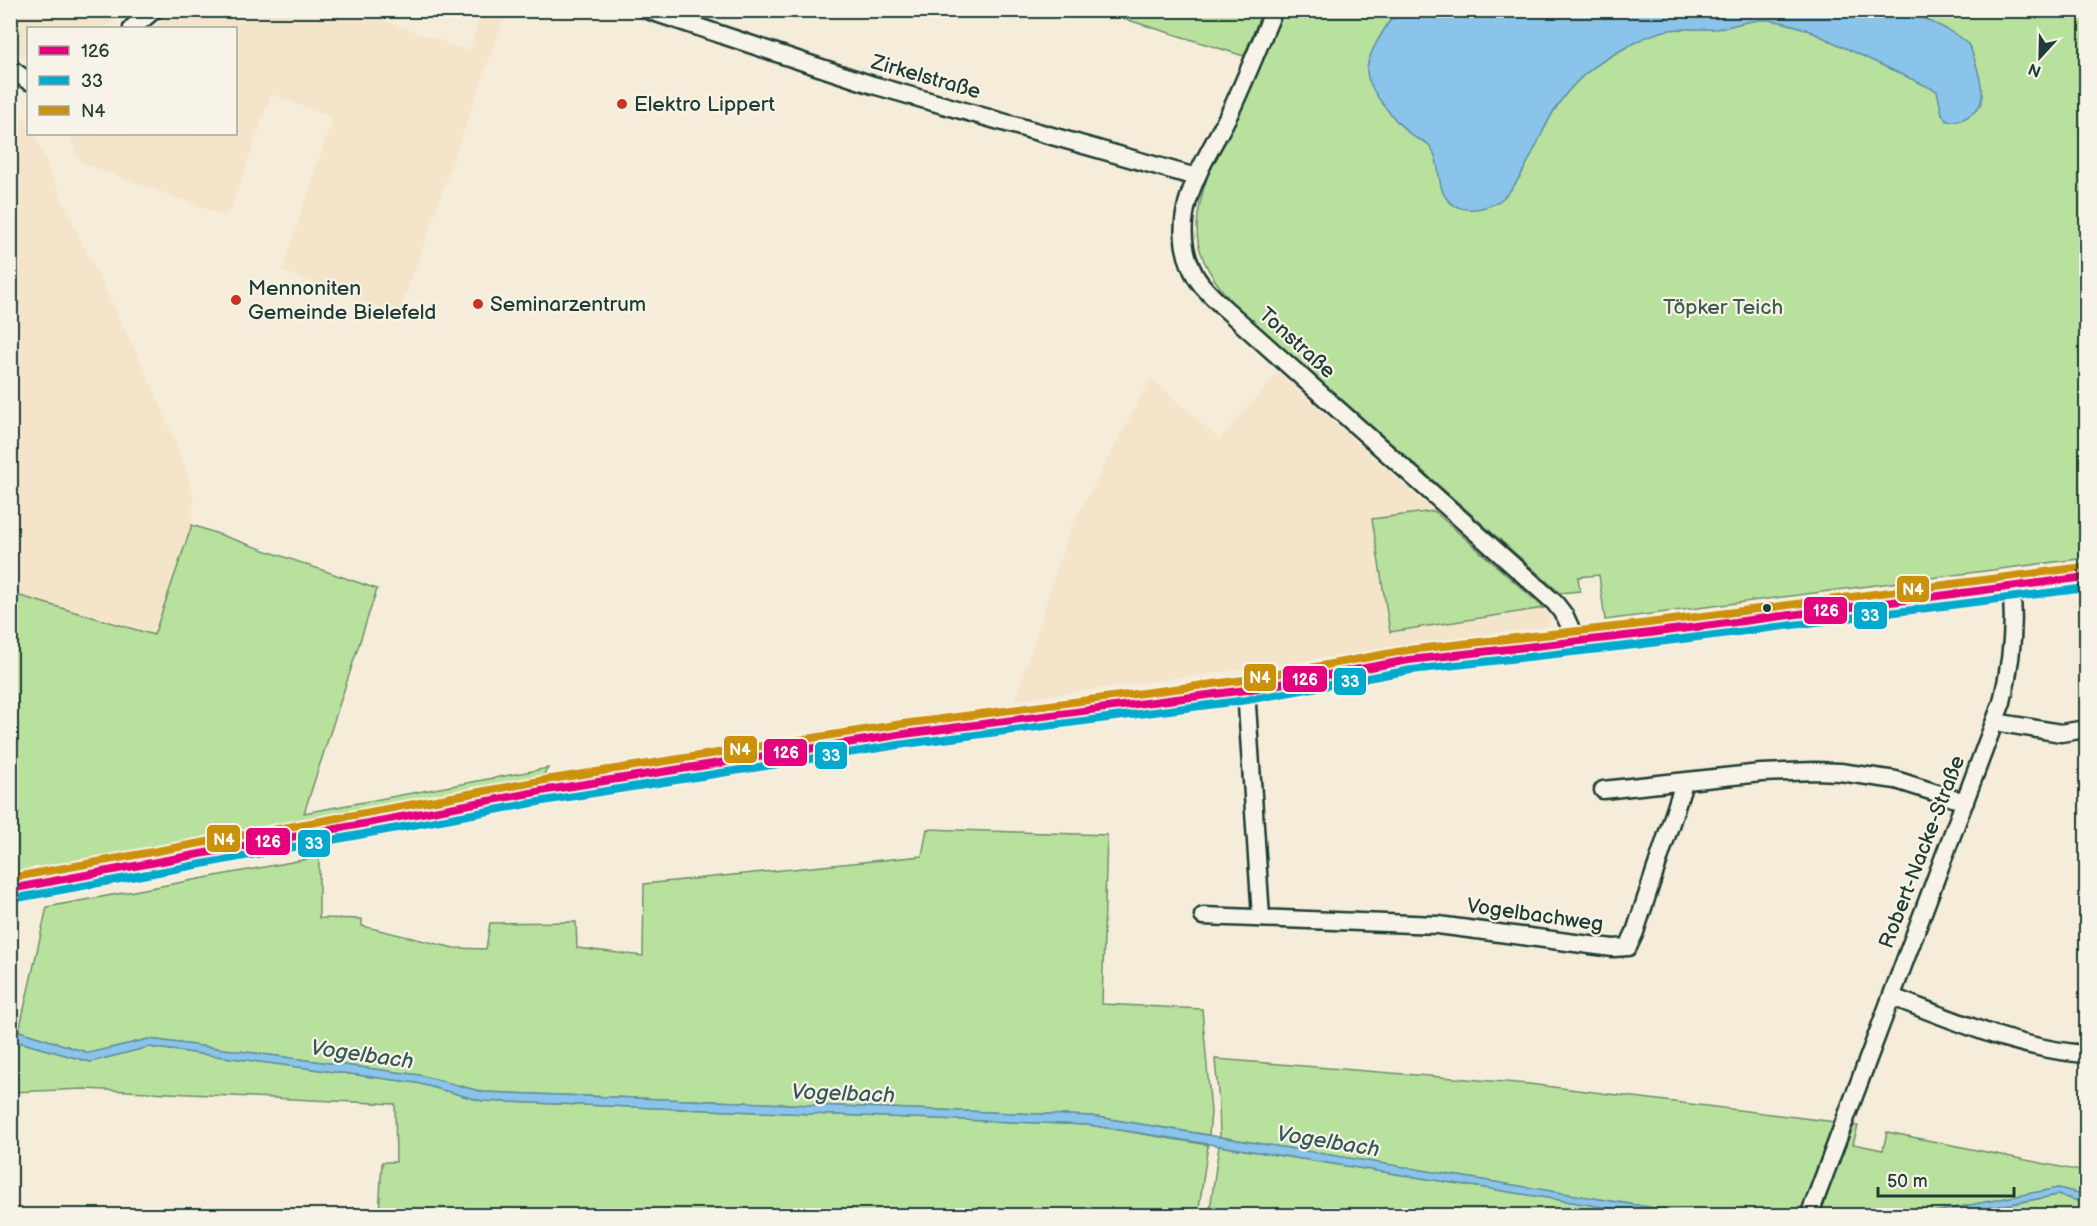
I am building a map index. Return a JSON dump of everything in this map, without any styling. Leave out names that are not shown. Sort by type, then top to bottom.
[{"type":"main road","points":[[10,889],[547,790],[903,734],[1246,690],[1409,660],[2086,577]]},
{"type":"street","points":[[133,27],[154,10]]},
{"type":"street","name":"Zirkelstraße","points":[[647,10],[873,85],[1196,177]]},
{"type":"street","name":"Tonstraße","points":[[1274,10],[1232,108],[1196,177],[1184,215],[1186,252],[1191,268],[1202,285],[1222,306],[1555,603],[1565,616],[1576,640]]},
{"type":"street","points":[[10,68],[27,80]]},
{"type":"street","name":"Robert-Nacke-Straße","points":[[1809,1215],[1995,722],[2010,670],[2013,632],[2011,588]]},
{"type":"street","points":[[1246,690],[1262,917]]},
{"type":"street","points":[[1995,722],[2061,733],[2086,729]]},
{"type":"street","points":[[1603,790],[1761,773],[1840,772],[1896,780],[1965,802]]},
{"type":"street","name":"Vogelbachweg","points":[[1203,916],[1438,925],[1612,948],[1628,947],[1684,783]]},
{"type":"street","points":[[1892,997],[2010,1041],[2068,1053],[2086,1054]]},
{"type":"shaded area","points":[[11,10],[130,11],[106,27],[27,27],[27,59],[11,47]]},
{"type":"shaded area","points":[[174,11],[388,11],[384,21],[469,51],[483,11],[506,11],[399,314],[282,271],[333,118],[271,94],[233,204],[225,216],[81,162],[68,135],[237,135],[237,27],[154,27]]},
{"type":"shaded area","points":[[10,98],[27,123],[27,135],[34,135],[75,228],[157,396],[184,464],[194,498],[192,525],[154,635],[11,593]]},
{"type":"shaded area","points":[[1278,373],[1434,511],[1372,520],[1390,632],[1544,608],[1552,615],[1548,627],[1015,700],[1069,532],[1151,378],[1219,439]]},
{"type":"green space","points":[[1099,11],[1262,11],[1244,56]]},
{"type":"green space","name":"Töpker Teich","points":[[1284,11],[2086,11],[2086,558],[1605,620],[1599,575],[1578,577],[1580,591],[1560,593],[1231,301],[1218,285],[1202,256],[1198,242],[1198,212],[1208,175]]},
{"type":"green space","points":[[1434,511],[1544,608],[1390,632],[1372,519]]},
{"type":"green space","points":[[192,525],[377,589],[304,813],[548,768],[539,781],[11,879],[10,593],[154,635]]},
{"type":"green space","points":[[927,829],[1107,835],[1102,1004],[1202,1009],[1211,1112],[1209,1135],[1091,1116],[483,1092],[419,1075],[149,1039],[89,1053],[19,1031],[47,907],[319,857],[319,918],[362,919],[362,926],[454,948],[486,949],[490,923],[576,922],[577,948],[643,956],[644,884],[922,856]]},
{"type":"green space","points":[[15,1041],[90,1062],[149,1047],[417,1083],[482,1101],[1089,1125],[1208,1145],[1198,1215],[949,1216],[949,1211],[918,1216],[379,1215],[382,1162],[396,1162],[395,1104],[85,1089],[11,1092],[10,1043]]},
{"type":"green space","points":[[1215,1059],[1529,1084],[1835,1122],[1805,1215],[1697,1215],[1220,1137]]},
{"type":"green space","points":[[1854,1126],[1858,1126],[1853,1144],[1883,1150],[1887,1132],[2086,1172],[2086,1195],[2058,1188],[1919,1215],[1814,1216],[1838,1150]]},
{"type":"green space","points":[[1219,1146],[1654,1215],[1209,1216]]},
{"type":"green space","points":[[2057,1195],[2086,1203],[2086,1215],[1954,1216]]},
{"type":"water","points":[[1396,11],[1907,11],[1949,30],[1968,44],[1978,70],[1982,97],[1978,108],[1969,116],[1964,119],[1947,121],[1942,114],[1937,91],[1805,29],[1780,22],[1759,20],[1716,29],[1665,31],[1647,37],[1602,61],[1575,83],[1552,114],[1512,189],[1494,204],[1478,209],[1466,209],[1451,203],[1446,197],[1442,191],[1436,159],[1429,145],[1412,136],[1397,122],[1377,96],[1368,78],[1370,57]]},
{"type":"water","points":[[19,1031],[89,1053],[149,1039],[419,1075],[483,1092],[1091,1116],[1697,1215],[1654,1215],[1089,1125],[482,1101],[417,1083],[149,1047],[90,1062],[16,1041],[11,1043],[11,1036]]},
{"type":"water","points":[[2058,1188],[2086,1195],[2086,1203],[2057,1195],[1954,1215],[1919,1215]]},
{"type":"transit line","name":"N4","points":[[10,878],[545,780],[902,724],[1244,680],[1408,650],[1633,625],[2084,567]]},
{"type":"transit line","name":"126","points":[[10,889],[547,790],[904,734],[1246,690],[1409,660],[1634,635],[2086,577]]},
{"type":"transit line","name":"33","points":[[12,899],[549,800],[905,744],[1247,700],[1411,670],[1635,645],[2086,588]]},
{"type":"place","name":"Elektro Lippert","points":[[622,104]]},
{"type":"place","name":"Mennoniten Gemeinde Bielefeld","points":[[236,300]]},
{"type":"place","name":"Seminarzentrum","points":[[478,304]]},
{"type":"water label","name":"Vogelbach","points":[[362,1055]]},
{"type":"water label","name":"Vogelbach","points":[[843,1094]]},
{"type":"water label","name":"Vogelbach","points":[[1328,1142]]}]
